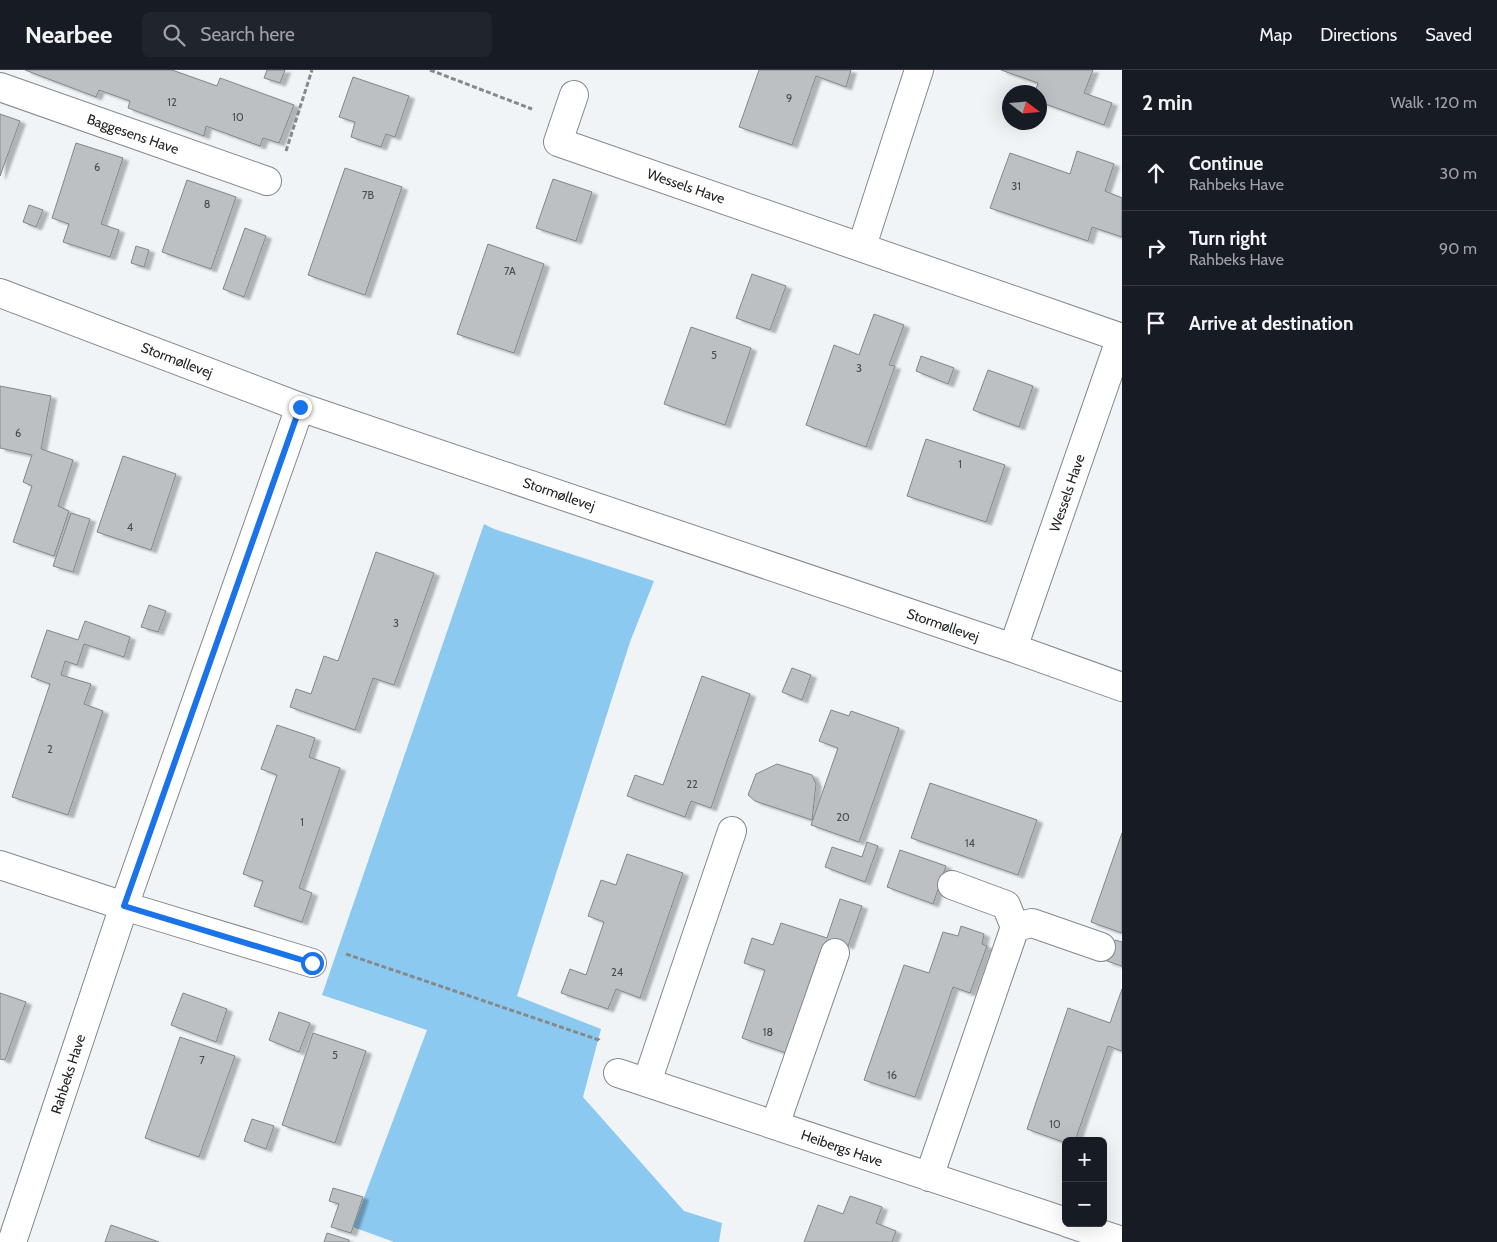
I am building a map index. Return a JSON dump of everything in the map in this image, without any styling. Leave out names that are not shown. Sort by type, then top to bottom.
[{"type":"street","points":[[862,246],[919,70]]},
{"type":"street","name":"Baggesens Have","points":[[0,87],[267,181]]},
{"type":"street","name":"Wessels Have","points":[[574,95],[558,142],[862,246],[1122,338],[1012,648]]},
{"type":"street","name":"Stormøllevej","points":[[0,293],[300,407],[1122,686]]},
{"type":"street","name":"Rahbeks Have","points":[[12,1242],[124,906],[300,407]]},
{"type":"street","points":[[647,1082],[732,831]]},
{"type":"street","points":[[0,865],[124,906],[312,963]]},
{"type":"street","points":[[929,1177],[1014,927],[1006,905],[952,885]]},
{"type":"street","points":[[1014,927],[1032,924],[1101,947]]},
{"type":"street","points":[[775,1125],[835,953]]},
{"type":"street","name":"Heibergs Have","points":[[618,1073],[1062,1221]]},
{"type":"street","name":"Heibergs Have","points":[[1079,1227],[1122,1241]]},
{"type":"path","points":[[267,181],[283,160],[312,70]]},
{"type":"path","points":[[430,70],[528,107]]},
{"type":"path","points":[[312,963],[333,950],[599,1040],[618,1073]]},
{"type":"shaded area","points":[[484,524],[494,529],[654,581],[630,642],[517,996],[601,1029],[583,1097],[684,1211],[722,1223],[719,1242],[394,1242],[353,1227],[427,1030],[322,995]]},
{"type":"building","points":[[25,70],[172,70],[217,86],[220,78],[294,105],[279,143],[263,138],[260,146],[206,126],[204,136],[128,108],[130,101],[99,90],[96,97]]},
{"type":"building","points":[[267,70],[285,70],[280,83],[264,78]]},
{"type":"building","points":[[759,70],[851,70],[846,87],[816,76],[792,145],[739,127]]},
{"type":"building","points":[[1001,70],[1093,70],[1084,93],[1112,103],[1104,125],[1047,105],[1047,85],[1037,85],[1038,83]]},
{"type":"building","points":[[353,77],[409,96],[395,137],[386,134],[381,147],[351,137],[355,122],[339,117]]},
{"type":"building","points":[[0,114],[20,121],[0,176]]},
{"type":"building","points":[[76,143],[123,158],[101,224],[119,230],[110,257],[63,242],[69,224],[52,218]]},
{"type":"building","points":[[1077,151],[1114,164],[1105,191],[1122,198],[1122,237],[1092,227],[1088,241],[990,208],[1010,153],[1070,174]]},
{"type":"building","points":[[345,168],[402,187],[365,295],[308,275]]},
{"type":"building","points":[[553,179],[592,192],[576,241],[536,228]]},
{"type":"building","points":[[187,180],[236,197],[211,269],[162,252]]},
{"type":"building","points":[[29,205],[43,210],[36,227],[23,222]]},
{"type":"building","points":[[245,228],[266,236],[244,297],[223,289]]},
{"type":"building","points":[[488,244],[544,264],[514,353],[457,334]]},
{"type":"building","points":[[136,246],[149,250],[144,267],[131,263]]},
{"type":"building","points":[[752,274],[786,286],[770,330],[736,318]]},
{"type":"building","points":[[874,314],[904,325],[889,365],[895,366],[866,447],[806,425],[834,345],[859,355]]},
{"type":"building","points":[[691,327],[751,348],[725,425],[664,404]]},
{"type":"building","points":[[921,356],[954,368],[948,384],[916,371]]},
{"type":"building","points":[[988,370],[1033,386],[1019,427],[973,410]]},
{"type":"building","points":[[0,386],[51,396],[41,449],[73,460],[58,506],[69,511],[54,556],[13,542],[32,486],[23,482],[32,455],[0,448]]},
{"type":"building","points":[[926,439],[1005,465],[986,522],[907,496]]},
{"type":"building","points":[[123,456],[176,474],[151,550],[97,532]]},
{"type":"building","points":[[71,513],[90,519],[73,572],[53,566]]},
{"type":"building","points":[[376,552],[434,573],[394,685],[373,678],[355,730],[290,707],[296,689],[311,694],[324,656],[338,661]]},
{"type":"building","points":[[149,605],[166,611],[158,632],[141,627]]},
{"type":"building","points":[[85,621],[130,637],[124,657],[84,644],[77,665],[65,661],[61,675],[91,684],[84,704],[103,711],[68,815],[12,797],[50,684],[31,677],[47,630],[78,640]]},
{"type":"building","points":[[792,668],[811,675],[802,700],[782,692]]},
{"type":"building","points":[[702,676],[750,694],[711,808],[691,801],[685,817],[627,796],[635,775],[663,785]]},
{"type":"building","points":[[831,710],[849,716],[851,711],[899,728],[859,842],[811,825],[838,748],[819,741]]},
{"type":"building","points":[[277,725],[315,738],[309,757],[340,768],[299,888],[312,893],[302,922],[254,906],[263,881],[243,874],[277,775],[261,769]]},
{"type":"building","points":[[777,764],[812,775],[816,784],[812,820],[755,801],[748,795],[756,774]]},
{"type":"building","points":[[930,783],[1037,820],[1018,875],[911,838]]},
{"type":"building","points":[[1122,833],[1122,933],[1091,922]]},
{"type":"building","points":[[867,842],[878,846],[865,882],[825,867],[832,847],[862,857]]},
{"type":"building","points":[[900,850],[946,866],[933,904],[887,887]]},
{"type":"building","points":[[627,854],[683,873],[640,998],[616,989],[608,1009],[561,993],[570,969],[586,975],[604,922],[588,916],[601,880],[616,885]]},
{"type":"building","points":[[840,899],[862,906],[848,946],[831,940],[792,1055],[742,1038],[765,970],[744,963],[752,938],[773,945],[781,923],[827,938]]},
{"type":"building","points":[[961,926],[984,934],[982,944],[987,946],[970,993],[953,987],[915,1097],[864,1080],[904,965],[929,973],[943,932],[958,936]]},
{"type":"building","points":[[1115,940],[1122,942],[1122,966],[1107,961]]},
{"type":"building","points":[[1122,989],[1122,1051],[1108,1046],[1076,1137],[1062,1137],[1062,1142],[1027,1129],[1068,1008],[1110,1023]]},
{"type":"building","points":[[0,993],[26,1002],[5,1060],[0,1059]]},
{"type":"building","points":[[183,993],[227,1009],[216,1042],[171,1025]]},
{"type":"building","points":[[279,1012],[310,1023],[299,1052],[269,1040]]},
{"type":"building","points":[[313,1033],[366,1051],[335,1143],[282,1125]]},
{"type":"building","points":[[180,1037],[235,1056],[199,1157],[145,1138]]},
{"type":"building","points":[[252,1119],[274,1126],[266,1149],[244,1141]]},
{"type":"building","points":[[333,1188],[363,1197],[351,1233],[331,1227],[339,1204],[329,1201]]},
{"type":"building","points":[[850,1196],[882,1207],[876,1223],[896,1231],[892,1242],[804,1242],[818,1205],[843,1214]]},
{"type":"building","points":[[111,1225],[159,1242],[105,1242]]},
{"type":"building","points":[[327,1233],[349,1240],[349,1242],[324,1242]]},
{"type":"route","points":[[300,407],[124,906],[312,963]]}]
